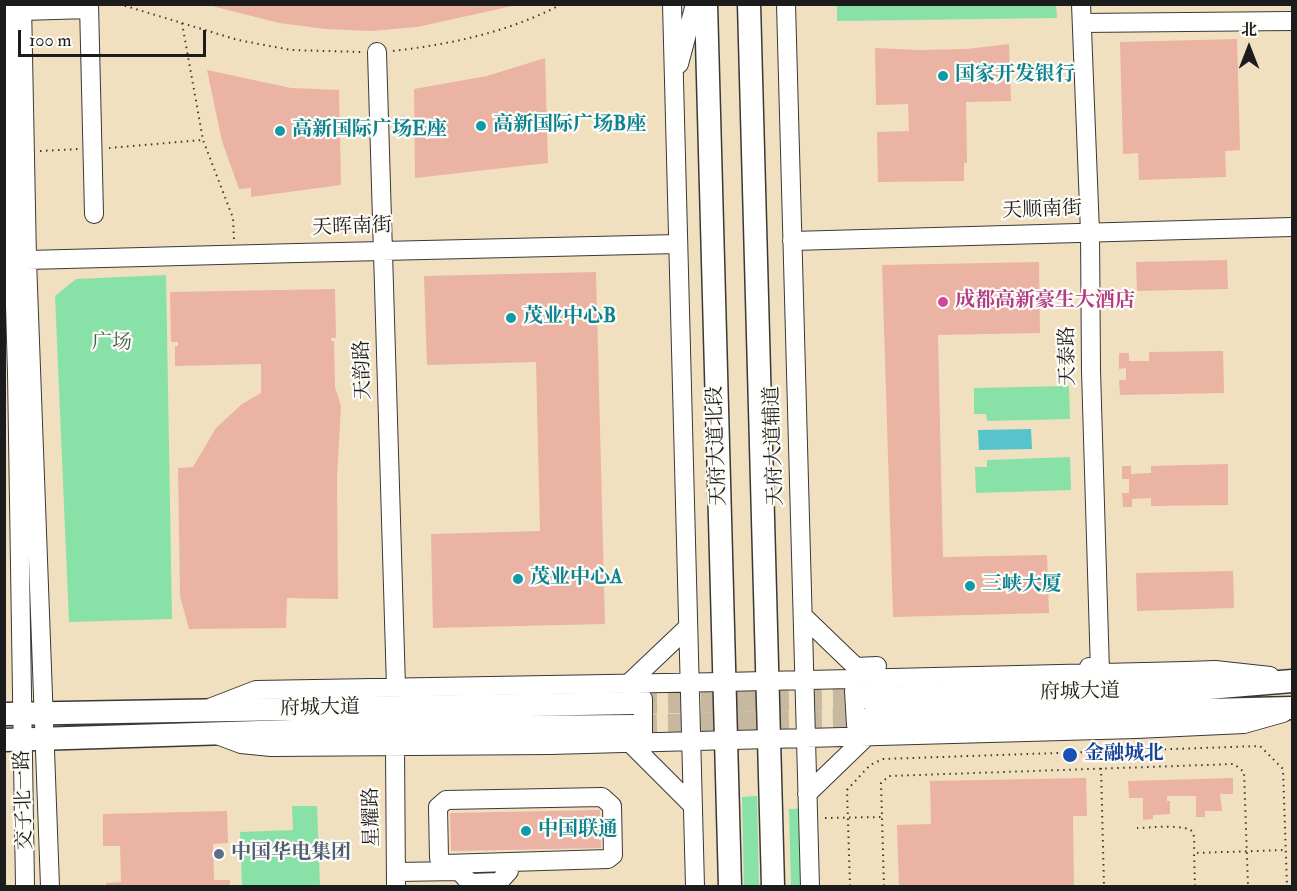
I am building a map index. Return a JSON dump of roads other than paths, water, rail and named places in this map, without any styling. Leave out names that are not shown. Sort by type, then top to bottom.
[{"type":"main road","name":"天府大道北段","points":[[706,4],[730,886]]},
{"type":"main road","points":[[749,4],[773,886]]},
{"type":"main road","name":"府城大道","points":[[868,708],[1184,690],[1293,680]]},
{"type":"main road","name":"府城大道","points":[[868,708],[1293,709]]},
{"type":"main road","name":"府城大道","points":[[13,713],[205,710],[632,714]]},
{"type":"main road","name":"府城大道","points":[[13,740],[388,728],[632,714]]},
{"type":"street","points":[[672,4],[695,886]]},
{"type":"street","points":[[674,83],[695,4]]},
{"type":"street","name":"天府大道辅道","points":[[786,4],[810,886]]},
{"type":"street","name":"天泰路","points":[[1081,4],[1090,232],[1091,371],[1100,672]]},
{"type":"street","points":[[17,374],[13,130],[17,7],[89,7],[94,214]]},
{"type":"street","points":[[1082,23],[1293,21]]},
{"type":"street","name":"天韵路","points":[[377,52],[396,687]]},
{"type":"street","points":[[13,130],[25,151],[27,260],[17,374]]},
{"type":"street","name":"天顺南街","points":[[792,241],[1293,227]]},
{"type":"street","name":"天晖南街","points":[[27,260],[383,249],[678,244]]},
{"type":"street","name":"交子北一路","points":[[17,374],[12,520],[13,740],[25,886]]},
{"type":"street","name":"交子北一路","points":[[17,374],[44,713],[50,886]]},
{"type":"street","points":[[802,616],[856,667],[1077,661],[1100,672]]},
{"type":"street","points":[[632,714],[688,627]]},
{"type":"street","points":[[205,710],[256,690],[396,687],[632,714],[691,741],[806,739],[868,708],[1100,672],[1215,670],[1293,680]]},
{"type":"street","points":[[215,734],[241,744],[271,747],[395,747],[632,714],[690,682],[804,680],[868,708]]},
{"type":"street","points":[[807,794],[868,708]]},
{"type":"street","points":[[632,714],[693,806]]},
{"type":"street","name":"星耀路","points":[[395,747],[396,879]]},
{"type":"street","points":[[396,879],[445,868],[509,862],[609,859],[613,855],[612,806],[602,797],[446,800],[438,807],[439,858],[445,868],[459,871],[470,883],[484,885],[499,882],[509,871],[509,862]]},
{"type":"water","points":[[1031,429],[1032,449],[979,450],[978,430]]},
{"type":"tunnel","points":[[635,703],[868,698]]},
{"type":"tunnel","points":[[635,726],[870,718]]},
{"type":"place","name":"国家开发银行","points":[[943,76]]},
{"type":"place","name":"高新国际广场B座","points":[[481,126]]},
{"type":"place","name":"高新国际广场E座","points":[[280,131]]},
{"type":"place","name":"成都高新豪生大酒店","points":[[943,302]]},
{"type":"place","name":"茂业中心B","points":[[511,318]]},
{"type":"place","name":"茂业中心A","points":[[518,579]]},
{"type":"place","name":"三峡大厦","points":[[970,586]]},
{"type":"place","name":"金融城北","points":[[1070,755]]},
{"type":"place","name":"中国联通","points":[[526,831]]},
{"type":"place","name":"中国华电集团","points":[[219,854]]},
{"type":"park label","name":"广场","points":[[112,344]]}]
